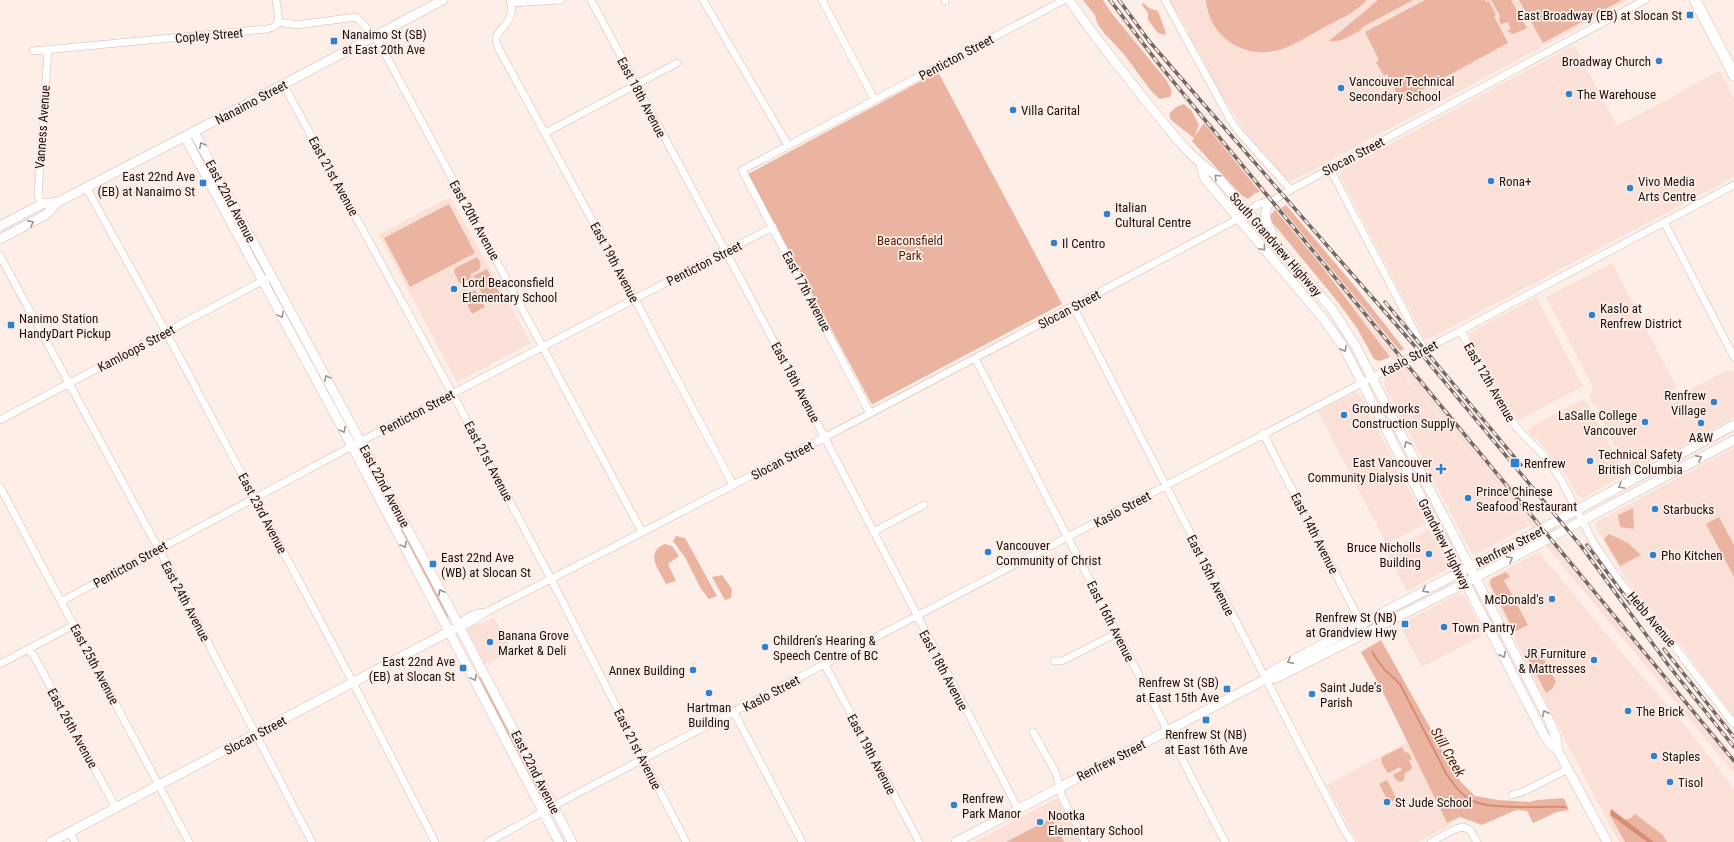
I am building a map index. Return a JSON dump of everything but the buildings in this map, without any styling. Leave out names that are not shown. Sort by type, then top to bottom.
[{"type":"main road","points":[[1695,0],[1734,76]]},
{"type":"street","points":[[276,0],[279,22],[296,25],[352,17],[359,19],[373,37]]},
{"type":"street","name":"Nanaimo Street","points":[[0,239],[47,214],[58,202],[185,137],[443,0]]},
{"type":"street","points":[[511,2],[561,0]]},
{"type":"street","name":"East 18th Avenue","points":[[591,0],[825,437],[916,616],[1018,809]]},
{"type":"street","points":[[703,0],[788,145]]},
{"type":"street","points":[[822,0],[874,99]]},
{"type":"street","name":"Penticton Street","points":[[742,170],[1064,0]]},
{"type":"street","name":"South Grandview Highway","points":[[1069,0],[1094,37],[1163,122],[1201,165],[1215,174],[1284,252],[1332,309],[1345,327]]},
{"type":"street","points":[[1164,0],[1231,121],[1291,190]]},
{"type":"street","name":"Slocan Street","points":[[51,842],[458,626],[468,624],[488,611],[975,358],[1238,219],[1249,213],[1256,205],[1262,202],[1269,202],[1645,0]]},
{"type":"street","name":"East 19th Avenue","points":[[511,2],[509,21],[496,40],[733,485]]},
{"type":"street","name":"Copley Street","points":[[33,51],[267,30],[274,27],[279,22]]},
{"type":"street","name":"East 20th Avenue","points":[[373,37],[381,46],[642,532]]},
{"type":"street","name":"Vanness Avenue","points":[[42,204],[38,195],[48,50]]},
{"type":"street","points":[[545,133],[677,64]]},
{"type":"street","name":"East 21st Avenue","points":[[283,84],[453,393],[551,579],[686,842]]},
{"type":"street","name":"East 22nd Avenue","points":[[194,132],[361,441],[572,842]]},
{"type":"street","name":"East 22nd Avenue","points":[[185,137],[352,446],[559,842]]},
{"type":"street","name":"South Grandview Highway","points":[[1201,165],[1205,179],[1322,317]]},
{"type":"street","points":[[1330,169],[1424,349]]},
{"type":"street","name":"East 17th Avenue","points":[[742,170],[870,413]]},
{"type":"street","name":"Kaslo Street","points":[[488,842],[553,806],[825,665],[1263,433],[1362,383],[1734,185]]},
{"type":"street","name":"East 23rd Avenue","points":[[86,187],[255,498],[435,842]]},
{"type":"street","name":"Nanaimo Street","points":[[0,226],[42,204],[58,202]]},
{"type":"street","points":[[1269,202],[1265,211],[1265,220],[1284,252]]},
{"type":"street","points":[[1664,222],[1734,357]]},
{"type":"street","name":"Penticton Street","points":[[62,601],[158,548],[361,441],[773,227]]},
{"type":"street","name":"East 24th Avenue","points":[[0,256],[158,548],[312,842]]},
{"type":"street","name":"Kamloops Street","points":[[0,420],[272,276]]},
{"type":"street","name":"East 15th Avenue","points":[[1073,306],[1344,830],[1352,842]]},
{"type":"street","name":"Grandview Highway","points":[[1322,317],[1342,346],[1362,383],[1544,735],[1550,744],[1557,749],[1607,842]]},
{"type":"street","name":"Grandview Highway","points":[[1345,327],[1549,720],[1557,740],[1557,749]]},
{"type":"street","name":"East 12th Avenue","points":[[1460,331],[1502,409],[1519,430],[1547,459],[1560,478],[1577,510]]},
{"type":"street","name":"East 16th Avenue","points":[[975,358],[1225,842]]},
{"type":"street","name":"Renfrew Street","points":[[1266,679],[1272,671],[1577,510],[1734,425]]},
{"type":"street","name":"East 14th Avenue","points":[[1263,433],[1367,633]]},
{"type":"street","name":"Renfrew Street","points":[[956,842],[1266,679],[1276,678],[1476,578],[1734,440]]},
{"type":"street","name":"East 25th Avenue","points":[[0,487],[189,842]]},
{"type":"street","points":[[873,532],[924,505]]},
{"type":"street","name":"Hebb Avenue","points":[[1577,510],[1595,545],[1618,579],[1671,642],[1734,724]]},
{"type":"street","points":[[0,664],[74,625]]},
{"type":"street","points":[[1054,661],[1062,661],[1117,633]]},
{"type":"street","name":"East 26th Avenue","points":[[28,650],[37,662],[116,808]]},
{"type":"street","name":"East 19th Avenue","points":[[825,665],[919,842]]},
{"type":"street","points":[[734,712],[802,842]]},
{"type":"street","points":[[1033,732],[1056,773],[1062,797],[1085,842]]},
{"type":"street","points":[[1512,794],[1525,791],[1568,769]]},
{"type":"street","points":[[1430,842],[1458,828],[1465,827],[1470,830],[1477,842]]},
{"type":"street","points":[[69,832],[75,842]]},
{"type":"shaded area","points":[[1106,0],[1113,0],[1140,37],[1734,756],[1734,773],[1389,355],[1320,264],[1135,40]]},
{"type":"shaded area","name":"Vancouver Technical Secondary School","points":[[1168,0],[1629,0],[1292,181],[1286,179],[1243,129],[1228,104],[1224,103],[1207,72],[1208,68],[1188,36],[1189,32],[1178,13],[1175,12]]},
{"type":"shaded area","points":[[1574,45],[1617,126],[1720,71],[1734,98],[1734,177],[1429,339],[1424,337],[1340,176],[1340,173],[1342,170]]},
{"type":"shaded area","name":"Lord Beaconsfield Elementary School","points":[[450,197],[531,343],[457,382],[379,235]]},
{"type":"shaded area","points":[[1612,263],[1677,388],[1670,391],[1674,398],[1728,370],[1734,371],[1734,418],[1636,470],[1632,468],[1623,451],[1615,447],[1596,406],[1591,402],[1590,396],[1592,392],[1592,385],[1546,297]]},
{"type":"shaded area","points":[[1536,297],[1583,386],[1519,420],[1503,399],[1469,334]]},
{"type":"shaded area","points":[[1399,369],[1529,526],[1477,554],[1473,554],[1471,552],[1384,385],[1384,381],[1388,375]]},
{"type":"shaded area","points":[[1353,393],[1357,393],[1360,396],[1425,521],[1423,525],[1389,542],[1385,541],[1319,413],[1319,411]]},
{"type":"shaded area","points":[[1582,400],[1587,402],[1612,450],[1626,472],[1625,475],[1582,498],[1577,495],[1566,475],[1555,460],[1537,439],[1530,435],[1529,430],[1532,426]]},
{"type":"shaded area","points":[[1734,448],[1734,717],[1682,647],[1625,578],[1595,526],[1598,521]]},
{"type":"shaded area","points":[[1429,529],[1447,563],[1447,569],[1407,591],[1387,552]]},
{"type":"shaded area","points":[[1539,552],[1631,664],[1681,721],[1734,788],[1734,842],[1619,842],[1566,742],[1487,583],[1490,578]]},
{"type":"shaded area","points":[[1458,594],[1465,597],[1482,630],[1480,634],[1481,636],[1422,667],[1399,625]]},
{"type":"shaded area","points":[[494,617],[512,651],[488,663],[484,663],[466,632],[467,629],[474,624],[482,623]]},
{"type":"shaded area","name":"St Jude School","points":[[1407,742],[1452,824],[1418,842],[1358,842],[1327,785]]},
{"type":"shaded area","name":"Nootka Elementary School","points":[[1056,799],[1060,802],[1080,842],[973,842]]},
{"type":"shaded area","points":[[1611,809],[1654,842],[1647,842],[1610,815]]},
{"type":"green space","points":[[1083,0],[1103,0],[1110,11],[1167,81],[1172,91],[1170,97],[1160,99],[1152,92],[1123,53],[1105,34],[1097,23],[1095,15]]},
{"type":"green space","points":[[1206,0],[1367,0],[1352,12],[1298,42],[1282,49],[1269,52],[1255,52],[1243,49],[1222,35],[1214,25],[1209,14]]},
{"type":"green space","points":[[1378,0],[1413,0],[1342,40],[1329,41]]},
{"type":"green space","points":[[1425,0],[1489,1],[1496,15],[1494,16],[1508,43],[1401,101],[1387,74],[1384,76],[1376,62],[1379,60],[1365,32]]},
{"type":"green space","points":[[1491,0],[1511,0],[1527,28],[1513,34],[1507,31],[1511,29],[1508,22],[1501,24],[1499,20],[1500,16]]},
{"type":"green space","points":[[1519,0],[1622,0],[1543,43]]},
{"type":"green space","points":[[1143,3],[1149,8],[1158,11],[1166,33],[1164,35],[1158,33],[1148,20],[1148,13],[1142,5]]},
{"type":"green space","name":"Beaconsfield Park","points":[[938,72],[1062,304],[873,404],[871,403],[748,174]]},
{"type":"green space","points":[[1184,104],[1191,110],[1199,125],[1194,137],[1204,123],[1260,192],[1255,193],[1248,199],[1240,194],[1192,141],[1194,138],[1171,120],[1169,114],[1176,107]]},
{"type":"green space","points":[[197,149],[262,268],[260,268],[196,150]]},
{"type":"green space","points":[[449,204],[475,253],[410,287],[384,238]]},
{"type":"green space","points":[[1286,205],[1358,290],[1404,349],[1400,351],[1281,208]]},
{"type":"green space","points":[[1275,210],[1320,264],[1390,357],[1379,361],[1374,359],[1357,328],[1338,302],[1272,222],[1270,216]]},
{"type":"green space","points":[[477,257],[481,264],[479,270],[471,274],[471,279],[460,284],[454,272],[455,268]]},
{"type":"green space","points":[[487,269],[500,294],[486,302],[473,276]]},
{"type":"green space","points":[[273,288],[354,434],[350,436],[272,289]]},
{"type":"green space","points":[[475,290],[485,307],[472,314],[463,296]]},
{"type":"green space","points":[[362,452],[364,453],[449,617],[447,617],[360,455]]},
{"type":"green space","points":[[1633,508],[1634,529],[1620,527],[1618,515]]},
{"type":"green space","points":[[1719,517],[1734,545],[1734,577],[1706,524]]},
{"type":"green space","points":[[1609,534],[1628,543],[1641,555],[1620,566],[1604,539]]},
{"type":"green space","points":[[676,536],[685,538],[717,596],[709,599],[701,589],[685,557],[673,541]]},
{"type":"green space","points":[[665,544],[672,546],[679,556],[668,564],[676,581],[666,584],[657,568],[654,557],[655,552]]},
{"type":"green space","points":[[1506,572],[1510,577],[1504,580],[1528,625],[1516,631],[1514,631],[1490,584],[1491,579]]},
{"type":"green space","points":[[722,575],[732,589],[731,598],[725,600],[712,577]]},
{"type":"green space","points":[[1381,640],[1460,781],[1475,796],[1498,800],[1529,802],[1564,798],[1569,810],[1557,812],[1533,823],[1527,811],[1516,810],[1482,825],[1460,817],[1447,823],[1382,690],[1361,652]]},
{"type":"green space","points":[[1532,654],[1543,657],[1556,682],[1552,689],[1546,693],[1527,656]]},
{"type":"green space","points":[[478,676],[484,680],[544,799],[541,799]]},
{"type":"green space","points":[[1402,747],[1405,753],[1408,752],[1412,759],[1409,761],[1412,766],[1411,770],[1405,773],[1404,780],[1401,782],[1397,781],[1393,775],[1402,770],[1400,767],[1388,773],[1383,765],[1382,757]]},
{"type":"green space","points":[[1387,780],[1397,799],[1389,803],[1379,784]]},
{"type":"green space","points":[[1635,814],[1663,835],[1667,842],[1654,842],[1625,820],[1631,818]]},
{"type":"green space","points":[[1610,815],[1647,842],[1625,842]]},
{"type":"green space","points":[[1052,818],[1064,842],[1006,842]]},
{"type":"waterway","name":"Still Creek","points":[[1372,652],[1384,669],[1400,684],[1447,775],[1465,796],[1481,804],[1492,806],[1565,807]]},
{"type":"railway","points":[[1110,0],[1158,63],[1734,761]]},
{"type":"railway","points":[[1119,0],[1149,41],[1413,344],[1581,546],[1669,666],[1734,747]]},
{"type":"railway","points":[[1385,302],[1521,465]]},
{"type":"railway","points":[[1587,545],[1630,603]]},
{"type":"railway","points":[[1664,649],[1734,737]]},
{"type":"place","name":"East Broadway (EB) at Slocan St","points":[[1690,15]]},
{"type":"place","name":"Nanaimo St (SB) at East 20th Ave","points":[[334,41]]},
{"type":"place","name":"Broadway Church","points":[[1659,61]]},
{"type":"place","name":"Vancouver Technical Secondary School","points":[[1341,88]]},
{"type":"place","name":"The Warehouse","points":[[1569,94]]},
{"type":"place","name":"Villa Carital","points":[[1013,110]]},
{"type":"place","name":"Rona+","points":[[1491,181]]},
{"type":"place","name":"East 22nd Ave (EB) at Nanaimo St","points":[[203,183]]},
{"type":"place","name":"Vivo Media Arts Centre","points":[[1630,188]]},
{"type":"place","name":"Italian Cultural Centre","points":[[1107,214]]},
{"type":"place","name":"Il Centro","points":[[1054,243]]},
{"type":"place","name":"Lord Beaconsfield Elementary School","points":[[454,289]]},
{"type":"place","name":"Kaslo at Renfrew District","points":[[1592,315]]},
{"type":"place","name":"Nanimo Station HandyDart Pickup","points":[[11,325]]},
{"type":"place","name":"Renfrew Village","points":[[1714,402]]},
{"type":"place","name":"Groundworks Construction Supply","points":[[1344,415]]},
{"type":"place","name":"LaSalle College Vancouver","points":[[1645,422]]},
{"type":"place","name":"A&W","points":[[1701,423]]},
{"type":"place","name":"Technical Safety British Columbia","points":[[1590,461]]},
{"type":"place","name":"Renfrew","points":[[1515,463]]},
{"type":"place","name":"East Vancouver Community Dialysis Unit","points":[[1441,469]]},
{"type":"place","name":"Prince Chinese Seafood Restaurant","points":[[1468,498]]},
{"type":"place","name":"Starbucks","points":[[1655,509]]},
{"type":"place","name":"Vancouver Community of Christ","points":[[988,552]]},
{"type":"place","name":"Bruce Nicholls Building","points":[[1429,554]]},
{"type":"place","name":"Pho Kitchen","points":[[1653,555]]},
{"type":"place","name":"East 22nd Ave (WB) at Slocan St","points":[[433,564]]},
{"type":"place","name":"McDonald's","points":[[1552,599]]},
{"type":"place","name":"Renfrew St (NB) at Grandview Hwy","points":[[1405,624]]},
{"type":"place","name":"Town Pantry","points":[[1444,627]]},
{"type":"place","name":"Banana Grove Market & Deli","points":[[490,642]]},
{"type":"place","name":"Children’s Hearing & Speech Centre of BC","points":[[765,647]]},
{"type":"place","name":"JR Furniture & Mattresses","points":[[1594,660]]},
{"type":"place","name":"East 22nd Ave (EB) at Slocan St","points":[[463,668]]},
{"type":"place","name":"Annex Building","points":[[693,670]]},
{"type":"place","name":"Renfrew St (SB) at East 15th Ave","points":[[1227,689]]},
{"type":"place","name":"Hartman Building","points":[[709,693]]},
{"type":"place","name":"Saint Jude's Parish","points":[[1312,694]]},
{"type":"place","name":"The Brick","points":[[1628,711]]},
{"type":"place","name":"Renfrew St (NB) at East 16th Ave","points":[[1206,720]]},
{"type":"place","name":"Staples","points":[[1654,756]]},
{"type":"place","name":"Tisol","points":[[1670,782]]},
{"type":"place","name":"St Jude School","points":[[1387,802]]},
{"type":"place","name":"Renfrew Park Manor","points":[[954,805]]},
{"type":"place","name":"Nootka Elementary School","points":[[1040,822]]}]
